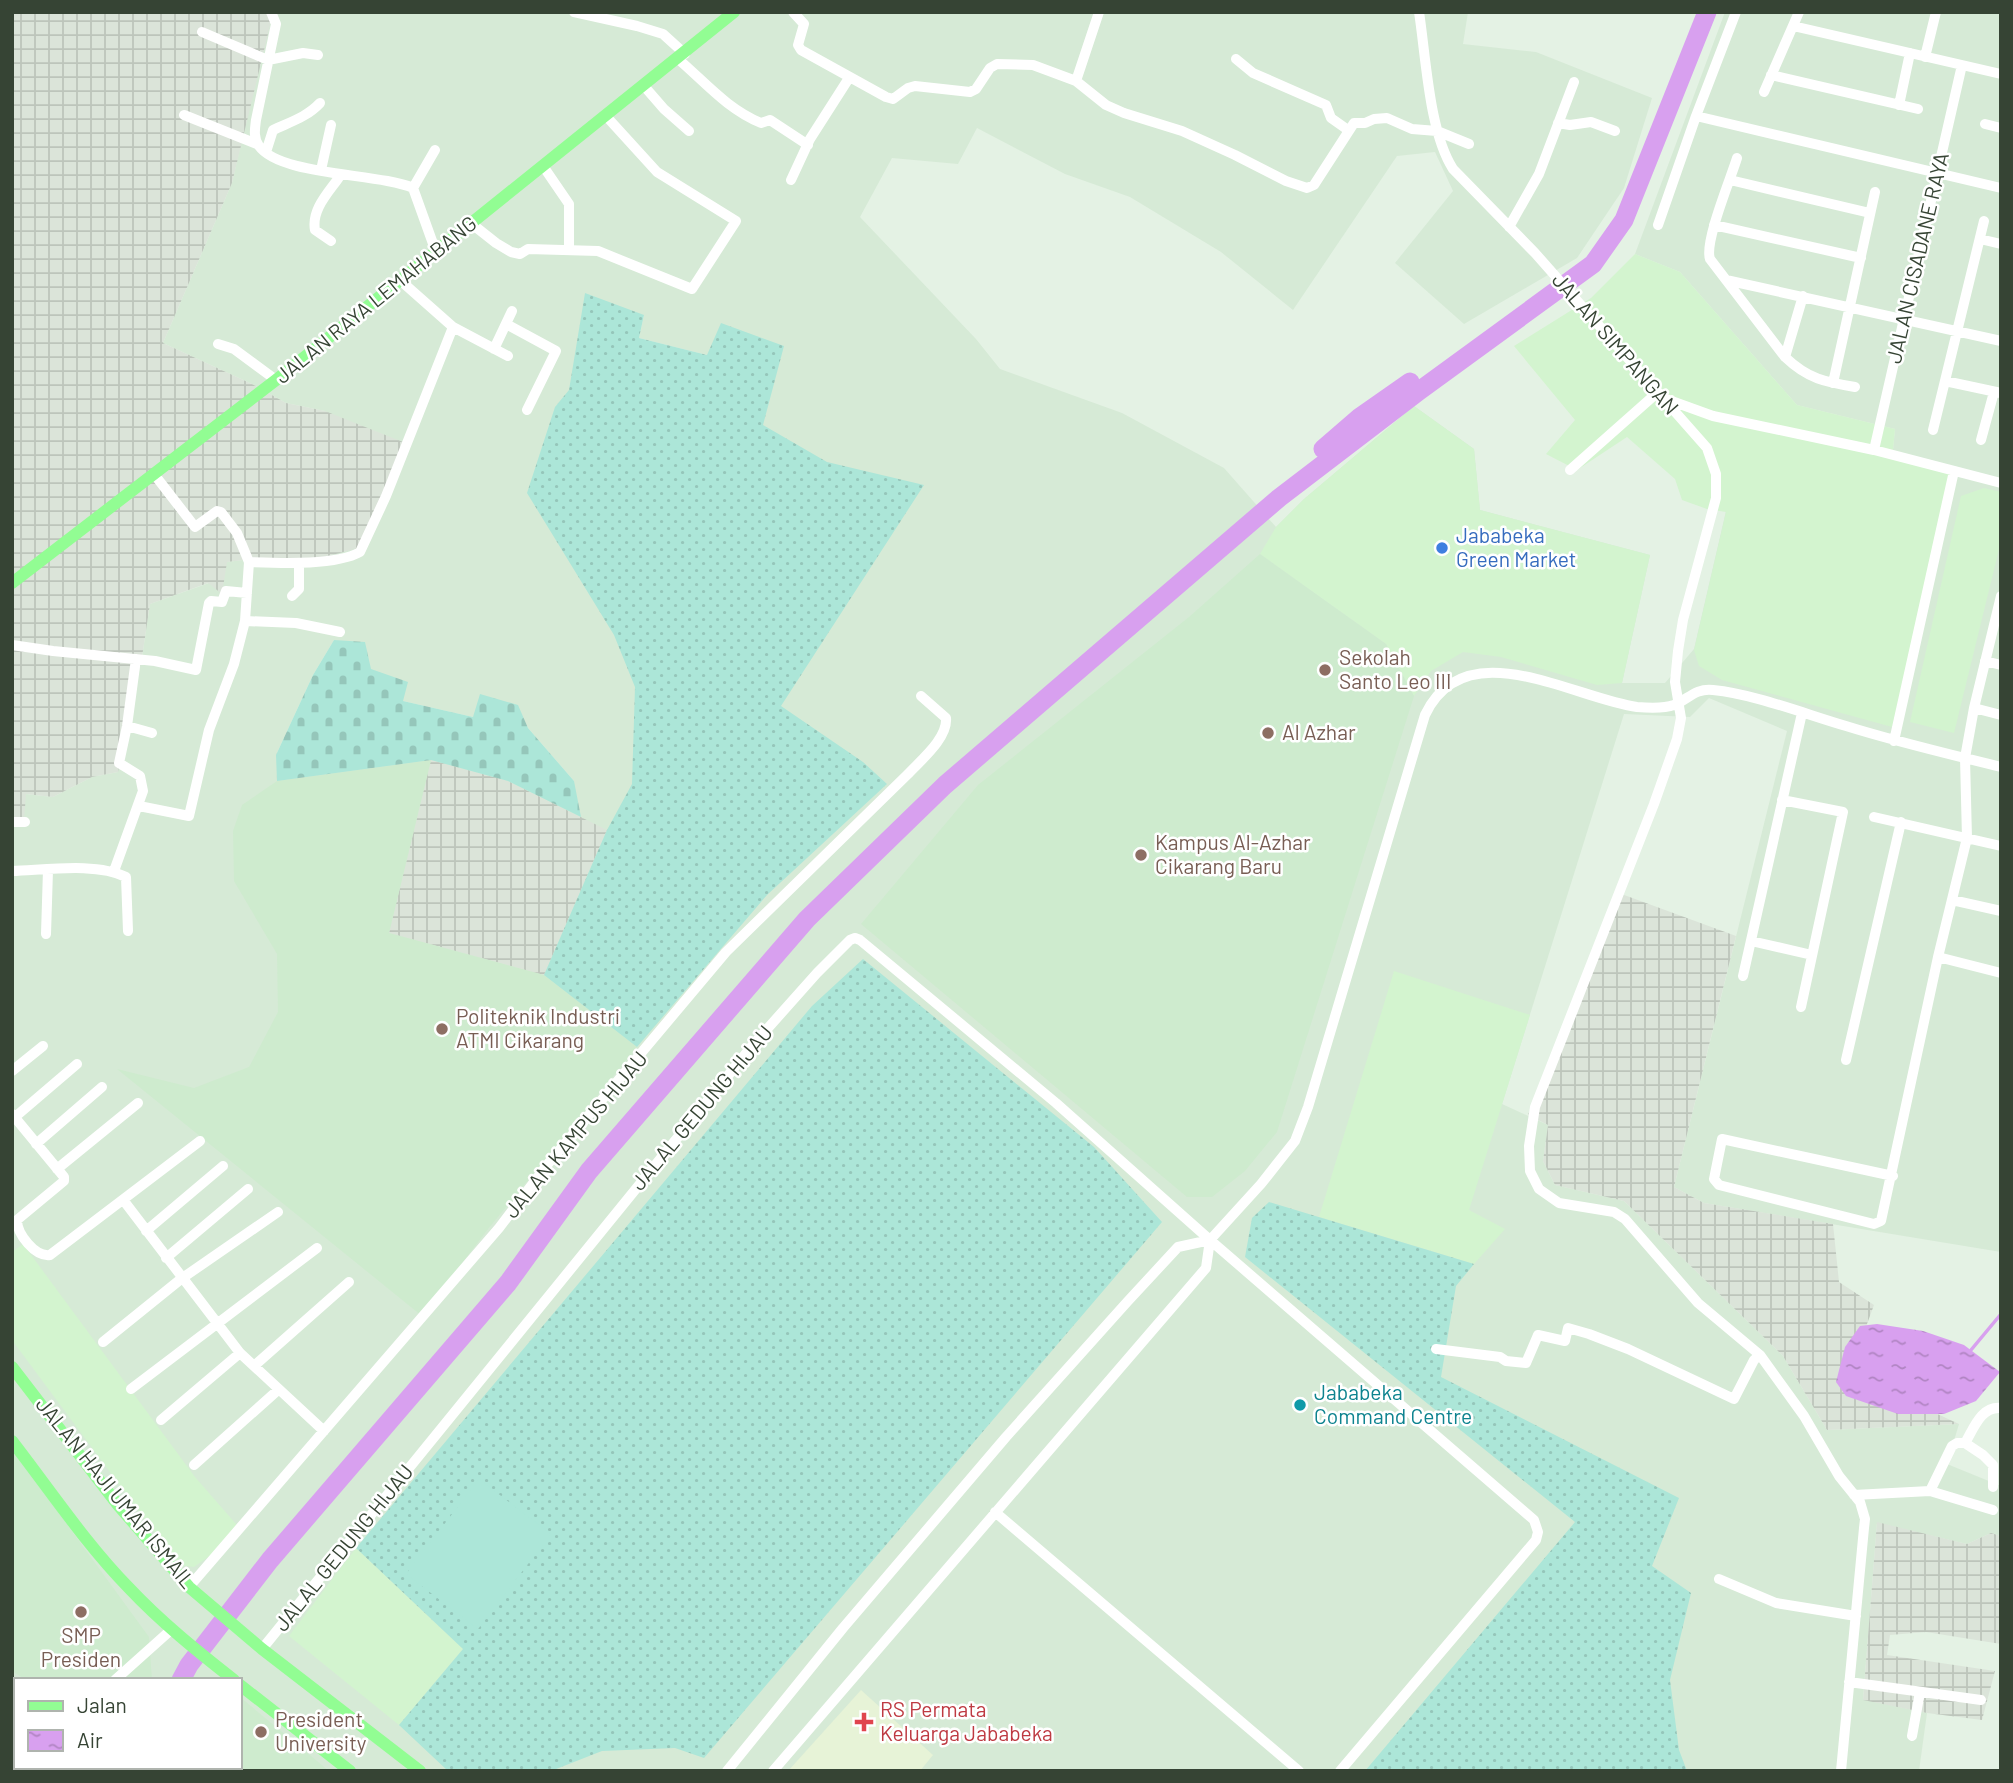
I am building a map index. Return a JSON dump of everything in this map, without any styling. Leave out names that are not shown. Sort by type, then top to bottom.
[{"type":"main road","name":"JALAN RAYA LEMAHABANG","points":[[12,583],[276,380],[734,12]]},
{"type":"main road","name":"JALAN HAJI UMAR ISMAIL","points":[[12,1367],[118,1504],[190,1587],[259,1646],[420,1771]]},
{"type":"main road","points":[[12,1441],[113,1571],[176,1633],[231,1678]]},
{"type":"main road","points":[[242,1687],[350,1771]]},
{"type":"street","points":[[271,12],[275,24]]},
{"type":"street","points":[[262,148],[254,135],[277,12]]},
{"type":"street","points":[[793,12],[804,24],[798,45],[801,50],[849,78],[893,99],[915,86],[970,92],[976,89],[990,68],[997,64],[1034,65],[1076,81],[1106,105],[1182,131],[1286,181],[1307,188],[1314,185],[1354,122],[1365,123],[1380,117],[1387,118],[1412,129],[1437,131],[1469,144]]},
{"type":"street","points":[[1076,81],[1099,12]]},
{"type":"street","name":"JALAN SIMPANGAN","points":[[1419,12],[1437,131],[1445,156],[1453,169],[1535,253],[1707,448],[1716,474],[1716,498],[1683,620],[1678,651],[1675,682],[1681,718],[1677,739],[1535,1107],[1529,1146],[1530,1171],[1539,1189],[1559,1203],[1614,1212],[1625,1219],[1698,1303],[1760,1355],[1804,1416],[1829,1461],[1860,1502],[1865,1519],[1841,1771]]},
{"type":"street","points":[[1658,225],[1736,12]]},
{"type":"street","points":[[1764,92],[1799,12]]},
{"type":"street","points":[[1925,57],[1936,12]]},
{"type":"street","points":[[579,13],[663,34],[721,99],[761,123],[770,120],[808,145]]},
{"type":"street","points":[[1793,26],[2001,74]]},
{"type":"street","points":[[202,32],[268,60],[303,53],[318,55]]},
{"type":"street","points":[[1899,105],[1910,53]]},
{"type":"street","points":[[1236,59],[1253,73],[1325,105],[1331,118],[1348,130]]},
{"type":"street","name":"JALAN CISADANE RAYA","points":[[1874,450],[1962,65]]},
{"type":"street","points":[[1772,75],[1918,109]]},
{"type":"street","points":[[791,180],[808,145],[849,78]]},
{"type":"street","points":[[1509,227],[1539,174],[1574,82]]},
{"type":"street","points":[[644,86],[664,109],[689,131]]},
{"type":"street","points":[[262,148],[273,130],[300,119],[320,103]]},
{"type":"street","points":[[184,115],[296,165],[341,176],[397,182],[413,188],[436,252]]},
{"type":"street","points":[[471,224],[511,252],[520,254],[528,249],[598,250],[692,289],[736,220],[657,172],[606,116]]},
{"type":"street","points":[[1696,116],[2001,188]]},
{"type":"street","points":[[1558,123],[1570,125],[1591,122],[1615,131]]},
{"type":"street","points":[[1985,124],[2001,128]]},
{"type":"street","points":[[321,170],[331,125]]},
{"type":"street","points":[[413,188],[435,150]]},
{"type":"street","points":[[1737,158],[1714,225],[1708,253],[1786,358],[1807,376],[1855,387]]},
{"type":"street","points":[[543,166],[569,204],[569,250]]},
{"type":"street","points":[[331,241],[316,230],[314,221],[320,204],[341,176]]},
{"type":"street","points":[[1730,180],[1870,213]]},
{"type":"street","points":[[1833,383],[1875,192]]},
{"type":"street","points":[[1933,430],[1984,221]]},
{"type":"street","points":[[1714,225],[1861,258]]},
{"type":"street","points":[[1980,239],[2001,244]]},
{"type":"street","points":[[1726,280],[2001,341]]},
{"type":"street","points":[[401,281],[453,327],[508,356]]},
{"type":"street","points":[[1786,358],[1803,296]]},
{"type":"street","points":[[494,349],[512,311]]},
{"type":"street","points":[[506,324],[556,351],[527,410]]},
{"type":"street","points":[[249,562],[299,563],[346,557],[360,552],[386,496],[453,327]]},
{"type":"street","points":[[218,344],[234,349],[276,380]]},
{"type":"street","points":[[1945,381],[1997,392],[1982,439]]},
{"type":"street","points":[[1570,470],[1661,395],[1713,416],[1874,450],[2001,483]]},
{"type":"street","points":[[1894,741],[1954,471]]},
{"type":"street","points":[[139,806],[189,816],[209,730],[234,664],[245,621],[249,562],[237,533],[221,512],[216,511],[195,527],[154,474]]},
{"type":"street","points":[[292,596],[299,589],[299,563]]},
{"type":"street","points":[[12,645],[136,659],[196,670],[209,603],[222,603],[226,592],[247,593]]},
{"type":"street","points":[[1893,1176],[1722,1139],[1714,1179],[1719,1185],[1874,1224],[1881,1221],[1893,1176],[1938,957],[1967,838],[1965,758],[1974,708],[2000,604]]},
{"type":"street","points":[[245,621],[296,623],[340,632]]},
{"type":"street","points":[[114,871],[143,791],[140,776],[119,763],[136,659]]},
{"type":"street","points":[[1985,661],[2001,665]]},
{"type":"street","points":[[727,1771],[843,1628],[1128,1301],[1178,1247],[1209,1240],[1261,1184],[1295,1141],[1425,715],[1442,690],[1465,676],[1479,672],[1527,677],[1634,706],[1660,708],[1679,703],[1690,693],[1714,690],[1894,741],[2001,767]]},
{"type":"street","name":"JALAN KAMPUS HIJAU","points":[[190,1587],[499,1228],[547,1165],[726,952],[908,774],[935,744],[946,730],[946,718],[921,696]]},
{"type":"street","points":[[1974,708],[2001,715]]},
{"type":"street","points":[[1743,976],[1802,713]]},
{"type":"street","points":[[127,726],[152,733]]},
{"type":"street","points":[[1782,800],[1843,812],[1801,1007]]},
{"type":"street","points":[[1874,817],[2001,846]]},
{"type":"street","points":[[12,822],[25,822]]},
{"type":"street","points":[[1846,1060],[1901,822]]},
{"type":"street","points":[[46,934],[48,870]]},
{"type":"street","points":[[12,871],[114,871],[126,877],[128,931]]},
{"type":"street","points":[[1952,900],[2001,911]]},
{"type":"street","name":"JALAL GEDUNG HIJAU","points":[[259,1646],[752,1046],[852,938],[860,940],[1056,1103],[1209,1240]]},
{"type":"street","points":[[1751,941],[1812,955]]},
{"type":"street","points":[[1938,957],[2001,973]]},
{"type":"street","points":[[12,1071],[43,1046]]},
{"type":"street","points":[[77,1064],[13,1116],[64,1177],[64,1181],[17,1220],[24,1237],[38,1254],[50,1255],[200,1141]]},
{"type":"street","points":[[36,1144],[102,1087]]},
{"type":"street","points":[[57,1170],[138,1103]]},
{"type":"street","points":[[146,1231],[223,1166]]},
{"type":"street","points":[[166,1258],[248,1189]]},
{"type":"street","points":[[124,1201],[240,1353],[324,1431]]},
{"type":"street","points":[[103,1342],[181,1279],[278,1212]]},
{"type":"street","points":[[774,1771],[1206,1268],[1209,1240]]},
{"type":"street","points":[[1209,1240],[1534,1520],[1537,1526],[1536,1540],[1340,1771]]},
{"type":"street","points":[[131,1390],[317,1248]]},
{"type":"street","points":[[254,1366],[349,1282]]},
{"type":"street","points":[[1436,1349],[1526,1363],[1538,1335],[1565,1341],[1568,1328],[1628,1349],[1734,1399],[1754,1360],[1760,1355]]},
{"type":"street","points":[[161,1420],[240,1353]]},
{"type":"street","points":[[194,1465],[278,1390]]},
{"type":"street","points":[[1965,1443],[1985,1411],[2001,1408]]},
{"type":"street","points":[[1930,1491],[1952,1446],[1957,1443],[1965,1443],[1993,1465],[1993,1487]]},
{"type":"street","points":[[1854,1495],[1930,1491],[1993,1510]]},
{"type":"street","points":[[995,1512],[1299,1771]]},
{"type":"street","points":[[1719,1579],[1776,1603],[1856,1616]]},
{"type":"street","points":[[118,1678],[176,1633]]},
{"type":"street","points":[[1849,1682],[1981,1700]]},
{"type":"street","points":[[1912,1736],[1920,1692]]},
{"type":"shaded area","points":[[14,12],[273,13],[232,183],[163,343],[252,384],[286,403],[325,411],[408,444],[359,548],[301,563],[251,559],[227,562],[222,594],[208,583],[150,604],[118,772],[92,777],[53,797],[26,794],[24,821],[12,821]]},
{"type":"shaded area","points":[[271,12],[1468,12],[1463,44],[1536,52],[1652,98],[1624,188],[1577,258],[1464,324],[1395,263],[1453,191],[1435,152],[1397,156],[1293,310],[1221,252],[1130,197],[1065,174],[977,128],[958,164],[892,158],[860,217],[976,339],[1000,369],[1122,413],[1224,468],[1276,527],[1304,499],[1414,406],[1474,449],[1480,510],[1650,555],[1622,683],[1665,683],[1694,649],[1726,511],[1893,450],[1895,429],[1797,405],[1680,272],[1635,254],[1725,12],[2001,12],[2001,1252],[1704,1203],[1674,1187],[1787,731],[1709,698],[1690,717],[1624,714],[1502,1104],[1548,1125],[1543,1161],[1555,1185],[1624,1201],[1783,1356],[1827,1430],[1959,1424],[1947,1464],[2001,1486],[2001,1536],[1991,1533],[1967,1544],[1877,1523],[1863,1699],[1927,1713],[1919,1771],[191,1771],[242,1769],[242,1678],[14,1678],[14,1769],[149,1771],[12,1771],[12,821],[26,794],[53,797],[92,777],[118,772],[150,604],[209,583],[226,562],[251,559],[325,411],[286,403],[252,384],[163,343],[232,183]],"holes":[[[644,315],[639,338],[707,355],[556,406]],[[334,640],[370,669],[403,701],[473,717],[517,705],[528,728],[574,781],[431,760],[276,755],[313,675]]]},
{"type":"shaded area","points":[[1635,254],[1680,272],[1797,405],[1895,429],[1893,450],[1953,467],[1892,727],[1722,680],[1699,666],[1694,650],[1726,512],[1707,509],[1682,500],[1675,479],[1627,437],[1577,470],[1546,454],[1575,420],[1514,346],[1591,298]]},
{"type":"shaded area","name":"Jababeka Green Market","points":[[1414,406],[1474,449],[1480,510],[1650,555],[1622,683],[1597,685],[1501,657],[1463,652],[1431,671],[1414,696],[1386,644],[1260,554],[1276,527],[1304,499]]},
{"type":"shaded area","points":[[1984,488],[2001,492],[2001,541],[1954,733],[1910,722],[1961,496]]},
{"type":"shaded area","name":"Kampus Al-Azhar Cikarang Baru","points":[[1260,554],[1386,644],[1414,696],[1277,1132],[1245,1171],[1212,1197],[1187,1197],[861,924],[978,785],[1189,617]]},
{"type":"shaded area","points":[[431,760],[508,781],[607,830],[544,975],[389,933]]},
{"type":"shaded area","name":"Politeknik Industri ATMI Cikarang","points":[[431,760],[389,933],[544,975],[637,1047],[488,1229],[422,1316],[117,1069],[194,1088],[249,1067],[278,1012],[277,954],[234,881],[233,831],[242,805],[277,781]]},
{"type":"shaded area","points":[[1616,892],[1736,936],[1674,1187],[1704,1203],[1833,1224],[1839,1282],[1874,1305],[1843,1389],[1920,1406],[1959,1424],[1827,1430],[1783,1356],[1624,1201],[1555,1185],[1543,1161],[1548,1125],[1528,1115]]},
{"type":"shaded area","points":[[1394,971],[1530,1015],[1469,1210],[1505,1229],[1474,1264],[1319,1217]]},
{"type":"shaded area","points":[[23,1244],[195,1477],[243,1532],[194,1567],[179,1565],[12,1340],[12,1252]]},
{"type":"shaded area","name":"SMP Presiden","points":[[12,1449],[149,1637],[152,1678],[23,1678],[12,1671]]},
{"type":"shaded area","points":[[1877,1522],[1967,1544],[1991,1533],[2001,1536],[2001,1644],[1926,1632],[1890,1635],[1887,1655],[1995,1671],[1982,1720],[1927,1713],[1863,1700]]},
{"type":"shaded area","points":[[356,1548],[463,1649],[399,1725],[289,1636]]},
{"type":"shaded area","name":"RS Permata Keluarga Jababeka","points":[[861,1690],[933,1755],[920,1771],[788,1771]]},
{"type":"shaded area","name":"President University","points":[[242,1699],[329,1771],[191,1771],[242,1769]]},
{"type":"green space","points":[[585,293],[644,315],[639,338],[707,355],[721,323],[784,346],[763,425],[827,462],[924,485],[781,706],[863,762],[887,784],[767,895],[637,1047],[544,975],[607,830],[632,784],[635,687],[614,635],[527,493],[555,407],[569,390]]},
{"type":"green space","points":[[334,640],[365,642],[371,669],[408,682],[403,701],[473,717],[480,694],[518,705],[528,728],[574,781],[581,817],[508,781],[431,760],[277,781],[276,755],[313,675]]},
{"type":"green space","points":[[863,959],[1094,1147],[1162,1222],[704,1758],[675,1748],[602,1751],[551,1771],[448,1771],[399,1725],[463,1649],[356,1548],[812,1006]]},
{"type":"green space","points":[[1269,1202],[1474,1264],[1456,1286],[1441,1377],[1679,1498],[1652,1566],[1691,1593],[1670,1680],[1679,1750],[1687,1771],[1365,1771],[1575,1522],[1245,1257],[1252,1218]]},
{"type":"green space","points":[[479,1479],[551,1534],[478,1629],[406,1574]]},
{"type":"water","points":[[1877,1324],[1923,1331],[1964,1345],[2000,1372],[1976,1401],[1944,1414],[1898,1414],[1846,1396],[1836,1382],[1845,1347],[1860,1326]]},
{"type":"waterway","points":[[182,1678],[189,1665],[270,1560],[508,1283],[589,1171],[807,919],[945,785],[1279,498],[1419,391],[1593,264],[1624,220],[1707,12]]},
{"type":"waterway","points":[[1323,449],[1360,417],[1410,382]]},
{"type":"waterway","points":[[1971,1350],[2001,1314]]},
{"type":"place","name":"Jababeka Green Market","points":[[1442,548]]},
{"type":"place","name":"Sekolah Santo Leo III","points":[[1325,670]]},
{"type":"place","name":"Al Azhar","points":[[1268,733]]},
{"type":"place","name":"Kampus Al-Azhar Cikarang Baru","points":[[1141,855]]},
{"type":"place","name":"Politeknik Industri ATMI Cikarang","points":[[442,1029]]},
{"type":"place","name":"Jababeka Command Centre","points":[[1300,1405]]},
{"type":"place","name":"SMP Presiden","points":[[81,1612]]},
{"type":"place","name":"RS Permata Keluarga Jababeka","points":[[864,1722]]},
{"type":"place","name":"President University","points":[[261,1732]]}]
